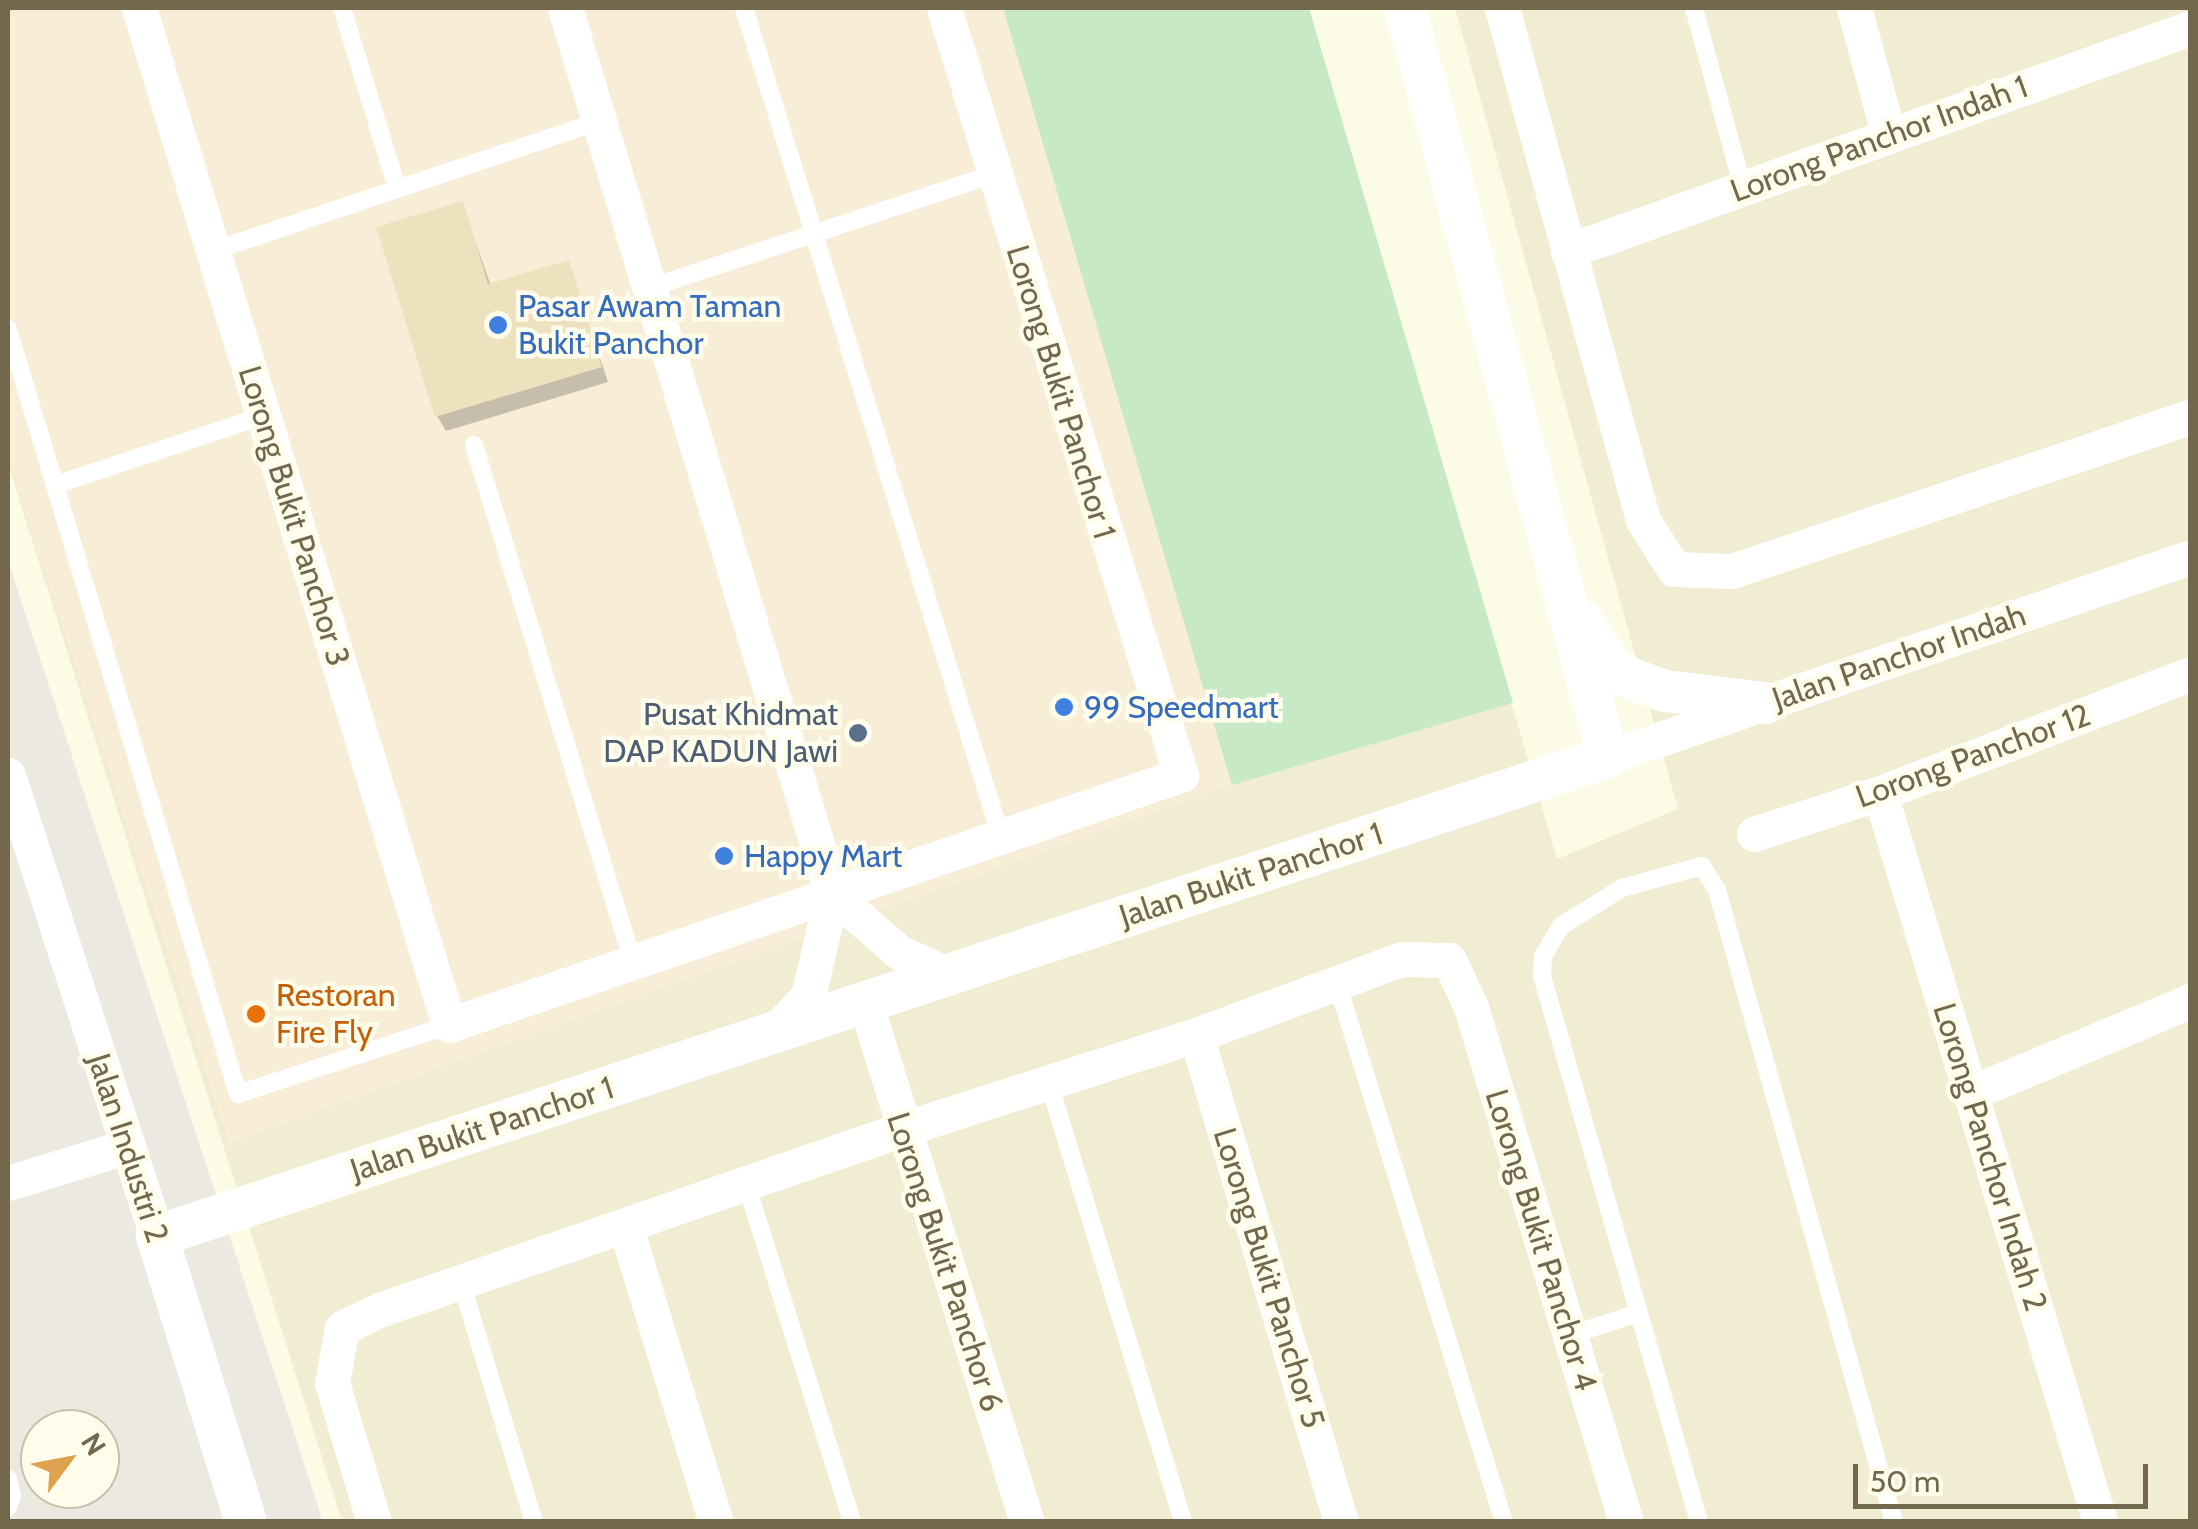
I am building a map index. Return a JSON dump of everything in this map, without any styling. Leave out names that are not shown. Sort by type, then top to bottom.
[{"type":"street","name":"Lorong Bukit Panchor 3","points":[[138,8],[449,1026]]},
{"type":"street","points":[[564,8],[832,894],[808,996],[774,1033]]},
{"type":"street","name":"Lorong Bukit Panchor 1","points":[[944,8],[1181,776],[1001,836]]},
{"type":"street","points":[[1404,8],[1608,758]]},
{"type":"street","points":[[1502,8],[1643,520],[1674,570],[1732,570],[2190,417]]},
{"type":"street","points":[[1854,8],[1889,136]]},
{"type":"street","name":"Lorong Panchor Indah 1","points":[[1568,251],[2190,28]]},
{"type":"street","name":"Jalan Panchor Indah","points":[[1608,758],[2190,557]]},
{"type":"street","points":[[1562,586],[1610,665],[1628,678],[1665,691],[1766,703]]},
{"type":"street","name":"Lorong Panchor 12","points":[[1754,834],[1880,792],[2190,674]]},
{"type":"street","name":"Jalan Bukit Panchor 1","points":[[157,1236],[1608,758]]},
{"type":"street","name":"Jalan Industri 2","points":[[8,775],[246,1522]]},
{"type":"street","name":"Lorong Panchor Indah 2","points":[[1880,792],[2100,1522]]},
{"type":"street","points":[[449,1026],[1001,836]]},
{"type":"street","points":[[832,894],[899,952],[948,975]]},
{"type":"street","name":"Lorong Bukit Panchor 4","points":[[1337,983],[1402,959],[1449,960],[1471,1007],[1626,1522]]},
{"type":"street","points":[[374,1522],[332,1383],[342,1328],[379,1310],[903,1130],[1196,1035],[1337,983]]},
{"type":"street","points":[[1971,1093],[2190,1001]]},
{"type":"street","name":"Lorong Bukit Panchor 6","points":[[865,1002],[1028,1522]]},
{"type":"street","name":"Lorong Bukit Panchor 5","points":[[1196,1035],[1340,1522]]},
{"type":"street","points":[[8,1183],[128,1146]]},
{"type":"street","points":[[625,1225],[716,1522]]},
{"type":"lane","points":[[342,8],[397,188]]},
{"type":"lane","points":[[744,8],[1001,836]]},
{"type":"lane","points":[[1694,8],[1742,188]]},
{"type":"lane","points":[[212,250],[599,121]]},
{"type":"lane","points":[[649,288],[993,174]]},
{"type":"lane","points":[[8,329],[238,1094],[449,1026]]},
{"type":"lane","points":[[54,485],[263,416]]},
{"type":"lane","points":[[474,445],[633,962]]},
{"type":"lane","points":[[1699,1522],[1636,1314],[1542,976],[1542,956],[1561,926],[1622,888],[1702,866],[1717,890],[1894,1522]]},
{"type":"lane","points":[[1337,983],[1504,1522]]},
{"type":"lane","points":[[1048,1083],[1183,1522]]},
{"type":"lane","points":[[746,1184],[852,1522]]},
{"type":"lane","points":[[461,1282],[534,1522]]},
{"type":"lane","points":[[1570,1335],[1636,1314]]},
{"type":"lane","points":[[8,1479],[12,1496],[8,1506]]},
{"type":"shaded area","points":[[8,8],[1308,8],[1557,859],[1678,809],[1455,8],[2190,8],[2190,1521],[342,1521],[8,464]]},
{"type":"shaded area","points":[[8,8],[1003,8],[1232,785],[229,1143],[8,459]]},
{"type":"shaded area","points":[[8,561],[323,1521],[8,1521]]},
{"type":"green space","points":[[1003,8],[1309,8],[1513,703],[1232,785]]},
{"type":"building","name":"Pasar Awam Taman Bukit Panchor","points":[[463,201],[488,284],[569,260],[602,367],[435,417],[376,227]]},
{"type":"place","name":"Pasar Awam Taman Bukit Panchor","points":[[498,325]]},
{"type":"place","name":"99 Speedmart","points":[[1064,707]]},
{"type":"place","name":"Pusat Khidmat DAP KADUN Jawi","points":[[858,733]]},
{"type":"place","name":"Happy Mart","points":[[724,856]]},
{"type":"place","name":"Restoran Fire Fly","points":[[256,1014]]}]
